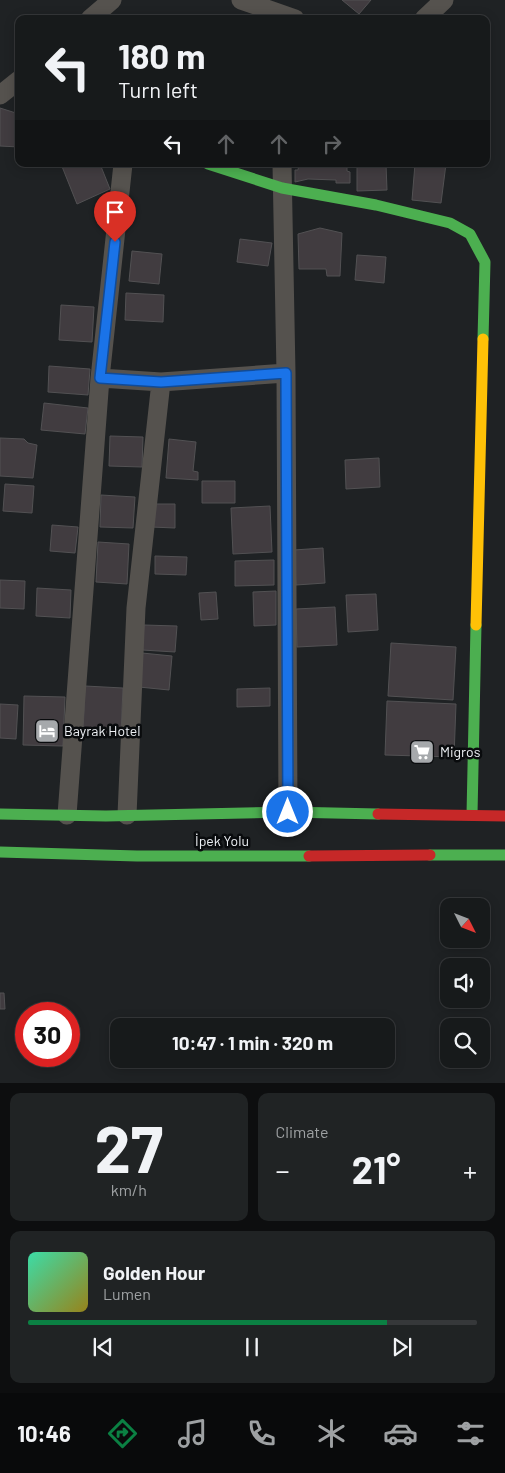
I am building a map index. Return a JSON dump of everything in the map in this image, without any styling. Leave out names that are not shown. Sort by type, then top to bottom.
[{"type":"main road","points":[[217,167],[282,188],[376,204],[450,223],[470,234],[485,262],[472,815]]},
{"type":"main road","points":[[0,814],[106,816],[288,812],[505,816]]},
{"type":"main road","name":"İpek Yolu","points":[[0,852],[137,856],[505,855]]},
{"type":"street","points":[[95,15],[112,0]]},
{"type":"street","points":[[240,0],[281,15]]},
{"type":"street","points":[[428,15],[444,0]]},
{"type":"street","points":[[0,95],[15,83]]},
{"type":"street","points":[[0,95],[15,101]]},
{"type":"street","points":[[67,815],[100,378],[123,167]]},
{"type":"street","points":[[282,167],[286,373],[288,812]]},
{"type":"street","points":[[100,378],[161,382],[286,373]]},
{"type":"street","points":[[126,815],[136,608],[161,382]]},
{"type":"building","points":[[342,0],[371,0],[359,14]]},
{"type":"building","points":[[0,108],[15,113],[15,147],[0,146]]},
{"type":"building","points":[[62,167],[101,167],[110,189],[77,204]]},
{"type":"building","points":[[298,167],[347,167],[347,171],[350,172],[350,183],[336,183],[336,180],[308,179],[295,182],[295,170],[298,170]]},
{"type":"building","points":[[357,167],[386,167],[387,190],[357,191]]},
{"type":"building","points":[[415,167],[446,167],[441,203],[412,200]]},
{"type":"building","points":[[320,228],[342,233],[340,276],[327,276],[326,269],[299,269],[298,234]]},
{"type":"building","points":[[240,239],[272,243],[268,266],[237,262]]},
{"type":"building","points":[[132,251],[162,254],[159,284],[129,281]]},
{"type":"building","points":[[357,255],[386,257],[384,283],[355,280]]},
{"type":"building","points":[[126,293],[164,295],[163,322],[125,320]]},
{"type":"building","points":[[61,305],[94,307],[92,342],[59,340]]},
{"type":"building","points":[[49,366],[90,369],[88,395],[48,392]]},
{"type":"building","points":[[44,403],[88,408],[85,434],[41,430]]},
{"type":"building","points":[[110,436],[143,437],[142,467],[109,466]]},
{"type":"building","points":[[0,438],[24,439],[28,443],[37,445],[33,478],[0,476]]},
{"type":"building","points":[[169,439],[196,442],[193,471],[198,472],[198,480],[166,478]]},
{"type":"building","points":[[379,458],[380,487],[346,489],[345,460]]},
{"type":"building","points":[[202,481],[235,481],[235,503],[202,503]]},
{"type":"building","points":[[5,484],[34,486],[32,513],[3,511]]},
{"type":"building","points":[[101,495],[135,497],[133,528],[100,527]]},
{"type":"building","points":[[152,504],[175,504],[175,528],[151,527]]},
{"type":"building","points":[[270,506],[272,552],[233,554],[231,508]]},
{"type":"building","points":[[52,525],[78,527],[75,553],[50,551]]},
{"type":"building","points":[[98,542],[129,544],[127,584],[96,582]]},
{"type":"building","points":[[323,548],[325,583],[296,585],[294,550]]},
{"type":"building","points":[[155,556],[187,557],[186,575],[155,574]]},
{"type":"building","points":[[274,560],[274,585],[235,586],[235,561]]},
{"type":"building","points":[[0,580],[25,581],[24,609],[0,608]]},
{"type":"building","points":[[37,588],[71,590],[70,618],[36,616]]},
{"type":"building","points":[[276,591],[276,625],[254,626],[253,592]]},
{"type":"building","points":[[216,592],[218,619],[201,620],[199,593]]},
{"type":"building","points":[[376,594],[378,630],[348,632],[346,595]]},
{"type":"building","points":[[335,607],[337,645],[297,647],[296,609]]},
{"type":"building","points":[[144,625],[177,626],[175,652],[142,650]]},
{"type":"building","points":[[391,643],[456,647],[453,700],[388,696]]},
{"type":"building","points":[[142,653],[172,656],[169,690],[139,687]]},
{"type":"building","points":[[85,686],[123,688],[121,734],[83,732]]},
{"type":"building","points":[[270,688],[270,706],[237,707],[237,689]]},
{"type":"building","points":[[24,696],[65,697],[63,746],[23,745]]},
{"type":"building","points":[[387,701],[456,704],[454,757],[385,755]]},
{"type":"building","points":[[0,704],[18,705],[16,739],[0,738]]},
{"type":"building","points":[[0,993],[4,993],[5,1009],[0,1009]]},
{"type":"traffic: fast","points":[[217,167],[282,188],[376,205],[450,223],[470,234],[485,262],[483,339]]},
{"type":"traffic: fast","points":[[472,815],[476,625]]},
{"type":"traffic: fast","points":[[0,814],[106,816],[288,812],[378,814]]},
{"type":"traffic: fast","points":[[0,852],[137,856],[309,856]]},
{"type":"traffic: fast","points":[[430,855],[505,855]]},
{"type":"traffic: slow","points":[[476,625],[483,339]]},
{"type":"traffic: jam","points":[[378,814],[505,816]]},
{"type":"traffic: jam","points":[[309,856],[430,855]]},
{"type":"place","name":"Bayrak Hotel","points":[[47,731]]},
{"type":"place","name":"Migros","points":[[422,752]]},
{"type":"route","points":[[115,242],[100,378],[161,382],[286,373],[288,812]]}]
